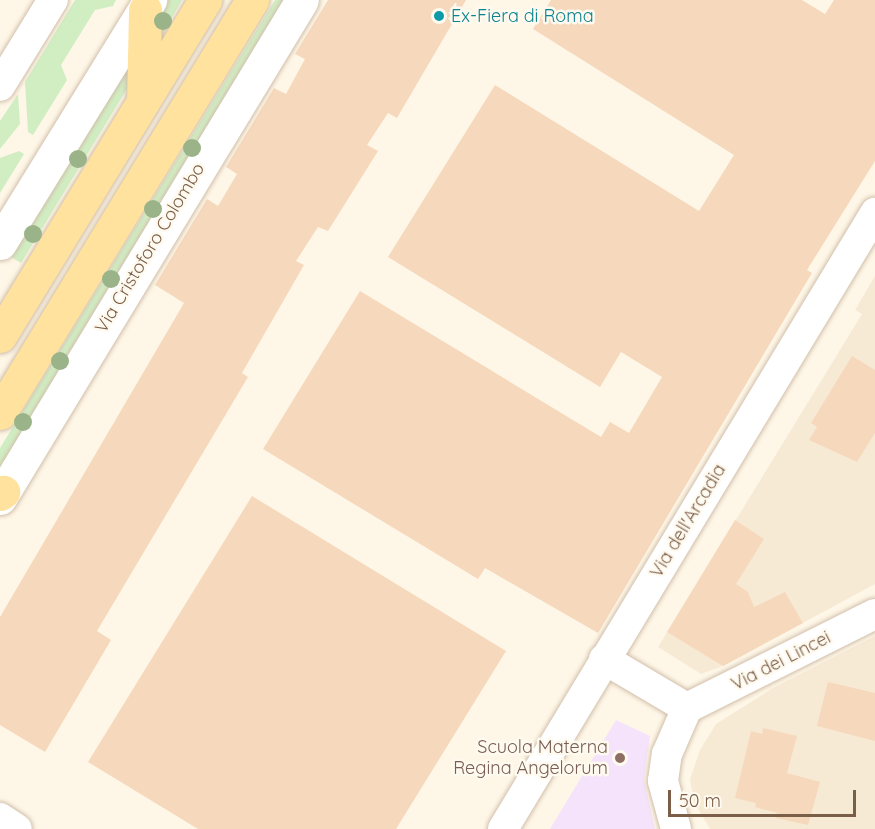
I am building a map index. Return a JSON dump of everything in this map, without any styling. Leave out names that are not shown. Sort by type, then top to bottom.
[{"type":"main road","points":[[3,326],[205,0]]},
{"type":"main road","points":[[0,413],[252,0]]},
{"type":"main road","name":"Via Cristoforo Colombo","points":[[1,494],[302,0]]},
{"type":"main road","points":[[142,103],[147,5]]},
{"type":"main road","points":[[0,243],[147,5]]},
{"type":"street","points":[[0,86],[53,0]]},
{"type":"street","name":"Via dell'Arcadia","points":[[503,829],[875,213]]},
{"type":"street","name":"Via dei Lincei","points":[[687,708],[875,614]]},
{"type":"street","points":[[604,659],[687,708],[667,754],[663,781],[676,829]]},
{"type":"street","points":[[0,819],[17,829]]},
{"type":"shaded area","points":[[875,276],[875,584],[723,666],[701,674],[658,647],[862,314],[855,310]]},
{"type":"shaded area","points":[[875,636],[875,829],[710,829],[694,802],[690,779],[700,750],[716,724],[773,688]]},
{"type":"shaded area","name":"Scuola Materna Regina Angelorum","points":[[616,720],[650,736],[644,780],[655,829],[550,829]]},
{"type":"green space","points":[[75,0],[116,0],[113,6],[95,10],[61,65],[67,80],[33,135],[28,132],[25,82]]},
{"type":"green space","points":[[166,0],[182,0],[152,52],[153,22]]},
{"type":"green space","points":[[275,0],[287,0],[0,471],[0,448]]},
{"type":"green space","points":[[135,55],[130,84],[21,263],[11,257]]},
{"type":"green space","points":[[18,94],[20,124],[0,149],[0,121]]},
{"type":"green space","points":[[19,151],[24,154],[0,193],[0,158]]},
{"type":"building","points":[[328,0],[466,0],[397,118],[388,113],[367,145],[378,151],[328,231],[318,227],[296,261],[304,265],[242,373],[248,377],[97,631],[111,640],[45,752],[0,725],[0,617],[184,303],[155,285],[207,199],[218,206],[237,174],[226,167],[274,88],[286,94],[305,59],[295,54]]},
{"type":"building","points":[[551,0],[802,0],[825,14],[834,0],[875,0],[875,161],[807,270],[812,273],[598,633],[485,568],[478,579],[263,449],[360,291],[601,437],[610,422],[629,433],[662,377],[621,352],[600,387],[388,257],[495,85],[699,211],[734,155],[533,29]]},
{"type":"building","points":[[852,356],[875,370],[875,433],[857,462],[809,440],[817,427],[811,423]]},
{"type":"building","points":[[252,496],[506,651],[396,829],[198,829],[88,762]]},
{"type":"building","points":[[735,520],[764,539],[736,584],[748,592],[754,607],[785,592],[803,623],[723,666],[667,632]]},
{"type":"building","points":[[828,682],[875,693],[875,741],[817,726]]},
{"type":"building","points":[[763,728],[797,736],[787,773],[820,782],[808,825],[776,818],[777,813],[755,807],[756,803],[735,798],[751,731],[762,734]]},
{"type":"place","name":"Ex-Fiera di Roma","points":[[439,16]]},
{"type":"place","name":"Scuola Materna Regina Angelorum","points":[[620,758]]}]
